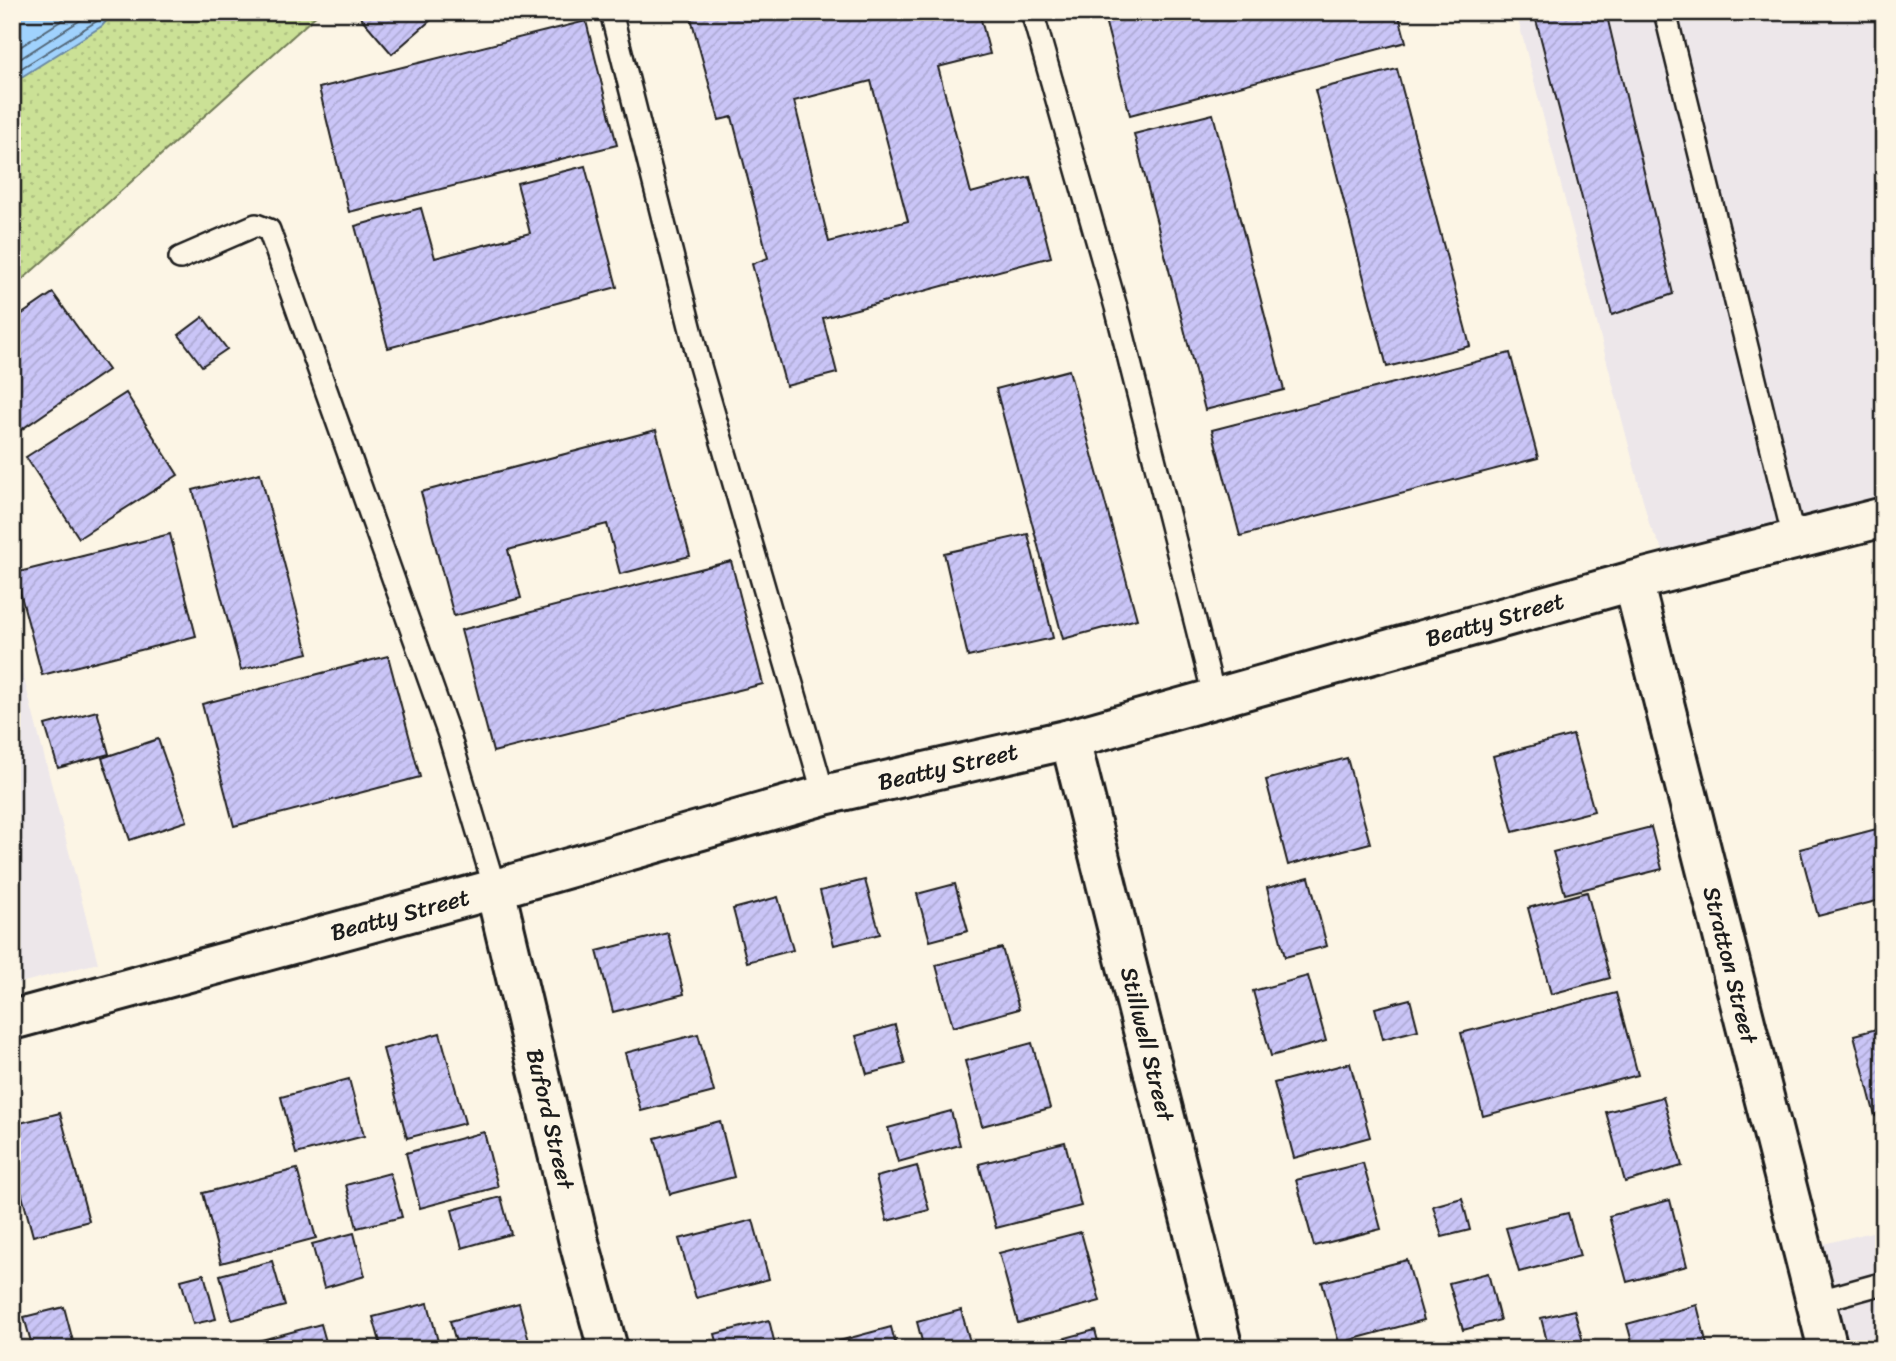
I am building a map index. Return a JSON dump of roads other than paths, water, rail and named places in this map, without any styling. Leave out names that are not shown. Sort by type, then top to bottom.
[{"type":"street","name":"Beatty Street","points":[[12,1020],[495,889],[824,795],[1070,739],[1633,581],[1884,517]]},
{"type":"street","name":"Stratton Street","points":[[1633,581],[1828,1349]]},
{"type":"street","name":"Stillwell Street","points":[[1070,739],[1223,1349]]},
{"type":"street","name":"Buford Street","points":[[495,889],[579,1242],[608,1349]]},
{"type":"lane","points":[[611,12],[700,366],[824,795]]},
{"type":"lane","points":[[1031,12],[1116,307],[1215,700]]},
{"type":"lane","points":[[1665,12],[1794,539]]},
{"type":"lane","points":[[180,258],[256,225],[269,230],[449,735],[495,889]]},
{"type":"lane","points":[[1815,1301],[1884,1283]]},
{"type":"water","points":[[12,12],[114,12],[102,26],[12,83]]}]
